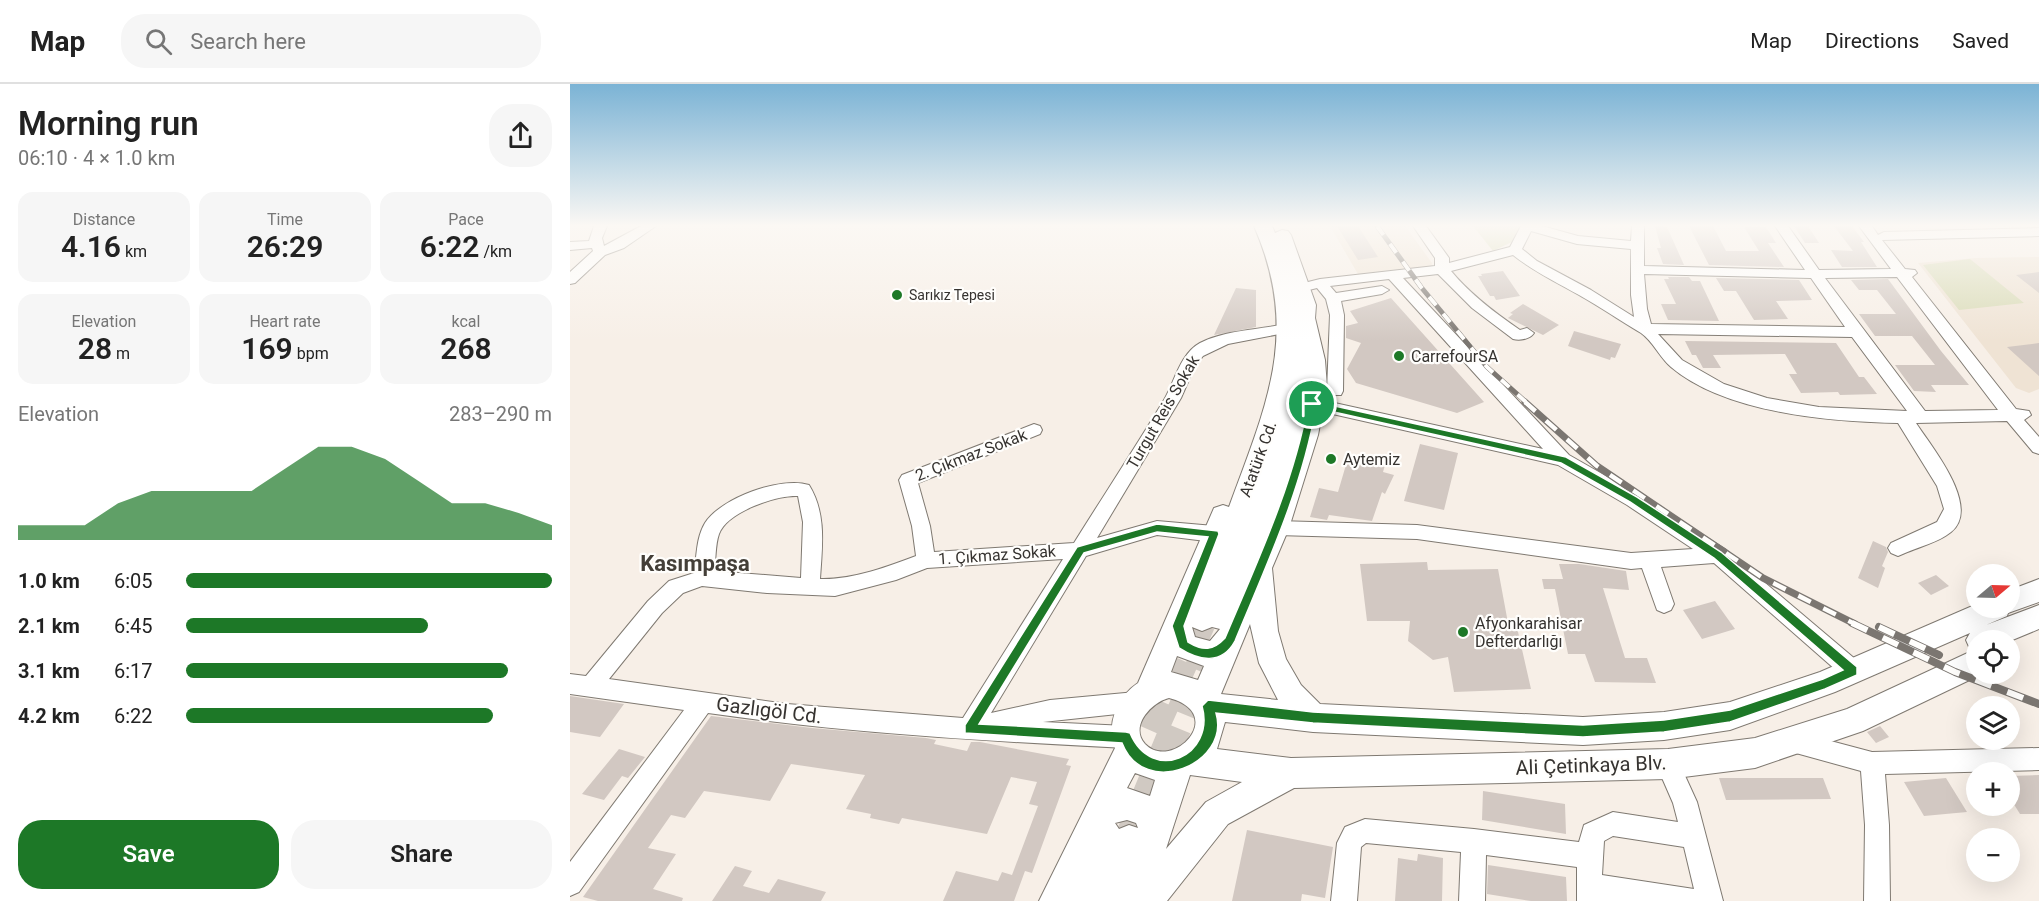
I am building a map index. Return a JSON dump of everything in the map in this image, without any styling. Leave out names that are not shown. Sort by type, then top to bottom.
[{"type":"main road","name":"Atatürk Cd.","points":[[1277,264],[1286,303],[1295,324]]},
{"type":"main road","name":"Atatürk Cd.","points":[[1207,626],[1276,408],[1295,324],[1306,305],[1310,286],[1294,264]]},
{"type":"main road","points":[[1131,901],[1123,830],[1128,743],[1127,719],[1142,697],[1259,568],[1277,528],[1307,435],[1316,387],[1315,360],[1295,324]]},
{"type":"main road","points":[[1077,901],[1123,830],[1181,763],[1198,752],[1206,741],[1211,723],[1206,703],[1207,626],[1214,534],[1262,431],[1295,324]]},
{"type":"main road","points":[[1259,568],[1264,631],[1273,663],[1291,695],[1313,718]]},
{"type":"main road","points":[[2020,598],[2039,590]]},
{"type":"main road","points":[[2006,630],[2039,617]]},
{"type":"main road","name":"Ali Çetinkaya Blv.","points":[[1206,703],[1313,718],[1583,731],[1664,726],[1730,716],[1825,683],[1973,618]]},
{"type":"main road","points":[[2020,642],[2039,633]]},
{"type":"main road","name":"Ali Çetinkaya Blv.","points":[[1181,763],[1291,773],[1668,764],[1755,753],[1852,721],[1966,662]]},
{"type":"main road","points":[[1142,697],[1169,685],[1181,686],[1192,689],[1206,703]]},
{"type":"main road","points":[[1128,743],[1138,758],[1149,764],[1162,767],[1181,763]]},
{"type":"main road","points":[[1145,901],[1217,813],[1291,773]]},
{"type":"main road","points":[[1056,901],[1082,844],[1123,830]]},
{"type":"main road","points":[[1105,901],[1123,830]]},
{"type":"street","points":[[570,280],[584,264]]},
{"type":"street","points":[[1442,264],[1442,268],[1451,281],[1504,326],[1518,336],[1527,333]]},
{"type":"street","points":[[1310,286],[1394,276],[1458,264]]},
{"type":"street","points":[[1532,264],[1645,329],[1670,358],[1696,379],[1760,403],[1843,416],[2017,415],[2039,435]]},
{"type":"street","points":[[1639,264],[1641,312],[1645,329]]},
{"type":"street","points":[[1808,264],[1910,415],[1947,489],[1953,508],[1950,521],[1944,528],[1898,548]]},
{"type":"street","points":[[1900,264],[1908,273]]},
{"type":"street","points":[[1902,264],[2017,415],[2039,448]]},
{"type":"street","points":[[1639,270],[1815,274],[1908,273]]},
{"type":"street","points":[[1394,276],[1563,460]]},
{"type":"street","points":[[1310,286],[1333,298],[1382,290]]},
{"type":"street","points":[[1333,298],[1337,333],[1335,391]]},
{"type":"street","name":"Turgut Reis Sokak","points":[[969,729],[1081,550],[1173,398],[1189,364],[1199,350],[1212,344],[1295,324]]},
{"type":"street","points":[[1645,329],[1856,332]]},
{"type":"street","points":[[1312,404],[1563,460],[1633,500],[1718,555],[1853,671]]},
{"type":"street","name":"2. Çıkmaz Sokak","points":[[926,560],[921,526],[908,480],[941,466],[991,450],[1034,430]]},
{"type":"street","points":[[580,685],[676,587],[702,578],[707,561],[709,536],[719,517],[759,498],[784,490],[799,489],[807,494],[812,515],[810,587]]},
{"type":"street","name":"1. Çıkmaz Sokak","points":[[702,578],[836,588],[896,572],[926,560],[1081,550],[1157,528],[1214,534]]},
{"type":"street","points":[[1277,528],[1417,532],[1631,561],[1718,555]]},
{"type":"street","points":[[1649,560],[1664,604]]},
{"type":"street","name":"Gazlıgöl Cd.","points":[[580,685],[787,714],[1128,743]]},
{"type":"street","name":"Gazlıgöl Cd.","points":[[969,729],[1050,710],[1142,697]]},
{"type":"street","points":[[570,883],[703,702]]},
{"type":"street","points":[[1791,741],[1872,763],[2039,759]]},
{"type":"street","points":[[1872,763],[1877,825],[1877,901]]},
{"type":"street","points":[[1668,764],[1685,802],[1710,901]]},
{"type":"street","points":[[1692,901],[1591,893],[1589,856],[1593,834],[1608,824],[1693,836]]},
{"type":"street","points":[[1344,901],[1349,843],[1359,832],[1474,841],[1589,856]]},
{"type":"street","points":[[1472,901],[1474,841]]},
{"type":"shaded area","points":[[1352,264],[1432,264],[1431,272],[1362,281]]},
{"type":"shaded area","points":[[1919,264],[2039,264],[2039,389],[2029,393],[2016,388]]},
{"type":"green space","points":[[1976,264],[2024,303],[1959,310],[1923,265]]},
{"type":"building","points":[[1782,264],[1784,267],[1709,265]]},
{"type":"building","points":[[1840,264],[1875,264],[1877,267],[1842,267]]},
{"type":"building","points":[[1503,271],[1520,296],[1496,300],[1494,296],[1490,296],[1478,276]]},
{"type":"building","points":[[2039,272],[2039,293],[2016,275]]},
{"type":"building","points":[[1668,277],[1689,277],[1692,281],[1700,281],[1719,321],[1668,320],[1661,304],[1676,304],[1664,279],[1669,279]]},
{"type":"building","points":[[1716,278],[1799,280],[1812,300],[1776,301],[1788,319],[1754,320],[1736,291],[1724,291]]},
{"type":"building","points":[[1888,279],[1969,385],[1931,385],[1936,392],[1914,391],[1895,365],[1935,365],[1912,336],[1875,336],[1859,314],[1896,314],[1877,290],[1859,290],[1851,280]]},
{"type":"building","points":[[1236,288],[1256,290],[1256,327],[1214,335]]},
{"type":"building","name":"CarrefourSA","points":[[1391,298],[1484,402],[1457,413],[1356,383],[1347,369],[1361,343],[1346,338],[1346,326],[1358,323],[1350,311]]},
{"type":"building","points":[[1523,304],[1559,325],[1543,335],[1508,318],[1513,314],[1510,313]]},
{"type":"building","points":[[1574,331],[1621,344],[1615,358],[1611,357],[1610,360],[1568,346]]},
{"type":"building","points":[[1685,341],[1836,343],[1859,377],[1864,377],[1877,394],[1801,393],[1789,374],[1797,374],[1785,354],[1713,355],[1721,368],[1703,368],[1696,355],[1692,355]]},
{"type":"building","points":[[2039,343],[2039,376],[2007,347]]},
{"type":"building","points":[[1420,444],[1458,453],[1444,510],[1404,501]]},
{"type":"building","points":[[1348,458],[1385,465],[1383,472],[1394,475],[1385,494],[1382,492],[1372,521],[1329,515],[1327,520],[1310,517],[1319,488],[1338,492]]},
{"type":"building","points":[[1873,541],[1886,547],[1888,552],[1882,566],[1885,568],[1878,588],[1858,578]]},
{"type":"building","name":"Afyonkarahisar Defterdarlığı","points":[[1427,562],[1428,570],[1498,569],[1508,623],[1516,623],[1531,689],[1454,692],[1448,657],[1433,660],[1408,641],[1410,621],[1367,621],[1360,564]]},
{"type":"building","points":[[1559,564],[1579,564],[1626,571],[1629,590],[1603,588],[1625,658],[1647,658],[1656,683],[1595,682],[1585,654],[1568,654],[1555,589],[1544,589],[1542,579],[1563,579]]},
{"type":"building","points":[[1936,575],[1949,586],[1931,595],[1918,583]]},
{"type":"building","points":[[1715,601],[1735,629],[1702,639],[1683,610]]},
{"type":"building","points":[[570,696],[624,704],[600,737],[570,732]]},
{"type":"building","points":[[711,716],[926,738],[936,740],[934,744],[967,751],[971,742],[980,742],[1069,759],[1066,765],[1071,766],[1032,873],[1025,871],[1014,901],[943,901],[956,871],[998,881],[1002,872],[1012,875],[1038,806],[1029,804],[1037,782],[1011,777],[987,834],[902,818],[899,824],[870,818],[871,814],[846,809],[865,775],[791,764],[770,801],[704,791],[685,818],[671,815],[648,848],[676,854],[653,889],[683,898],[682,901],[598,901],[583,897]]},
{"type":"building","points":[[1880,726],[1889,737],[1876,743],[1867,732]]},
{"type":"building","points":[[619,749],[645,757],[628,778],[622,776],[604,800],[582,794]]},
{"type":"building","points":[[2039,775],[2039,814],[2020,814],[2020,776]]},
{"type":"building","points":[[1719,778],[1823,778],[1831,799],[1726,800]]},
{"type":"building","points":[[1946,778],[1966,812],[1924,816],[1904,782]]},
{"type":"building","points":[[1483,791],[1565,804],[1566,834],[1482,820]]},
{"type":"building","points":[[1247,830],[1333,847],[1325,898],[1302,894],[1301,901],[1232,901]]},
{"type":"building","points":[[1418,854],[1443,858],[1442,901],[1395,901],[1398,858],[1417,861]]},
{"type":"building","points":[[1488,865],[1566,877],[1567,901],[1531,901],[1487,894]]},
{"type":"building","points":[[735,866],[752,871],[743,886],[769,893],[778,879],[826,892],[821,901],[712,901]]},
{"type":"tunnel","points":[[1218,624],[1221,618]]},
{"type":"tunnel","points":[[1200,624],[1202,619]]},
{"type":"tunnel","points":[[1133,773],[1200,623]]},
{"type":"tunnel","points":[[1129,841],[1219,623]]},
{"type":"railway","points":[[1405,264],[1487,367],[1527,403]]},
{"type":"railway","points":[[1525,402],[1597,466],[1763,578],[1855,624]]},
{"type":"railway","points":[[1852,623],[1955,672],[2039,704]]},
{"type":"railway","points":[[1879,627],[1939,655]]},
{"type":"place","name":"Sarıkız Tepesi","points":[[897,295]]},
{"type":"place","name":"CarrefourSA","points":[[1399,356]]},
{"type":"place","name":"Aytemiz","points":[[1331,459]]},
{"type":"place","name":"Afyonkarahisar Defterdarlığı","points":[[1463,632]]},
{"type":"district","name":"Kasımpaşa","points":[[695,563]]},
{"type":"route","points":[[1312,404],[1563,460],[1633,500],[1718,555],[1853,671],[1730,716],[1664,726],[1583,731],[1313,718],[1208,706],[1211,729],[1198,752],[1188,760],[1162,767],[1138,758],[1130,749],[1126,737],[969,729],[1081,550],[1157,528],[1214,534],[1178,626],[1183,645],[1194,652],[1209,655],[1221,650],[1229,641],[1277,528],[1307,435],[1312,404]]}]
